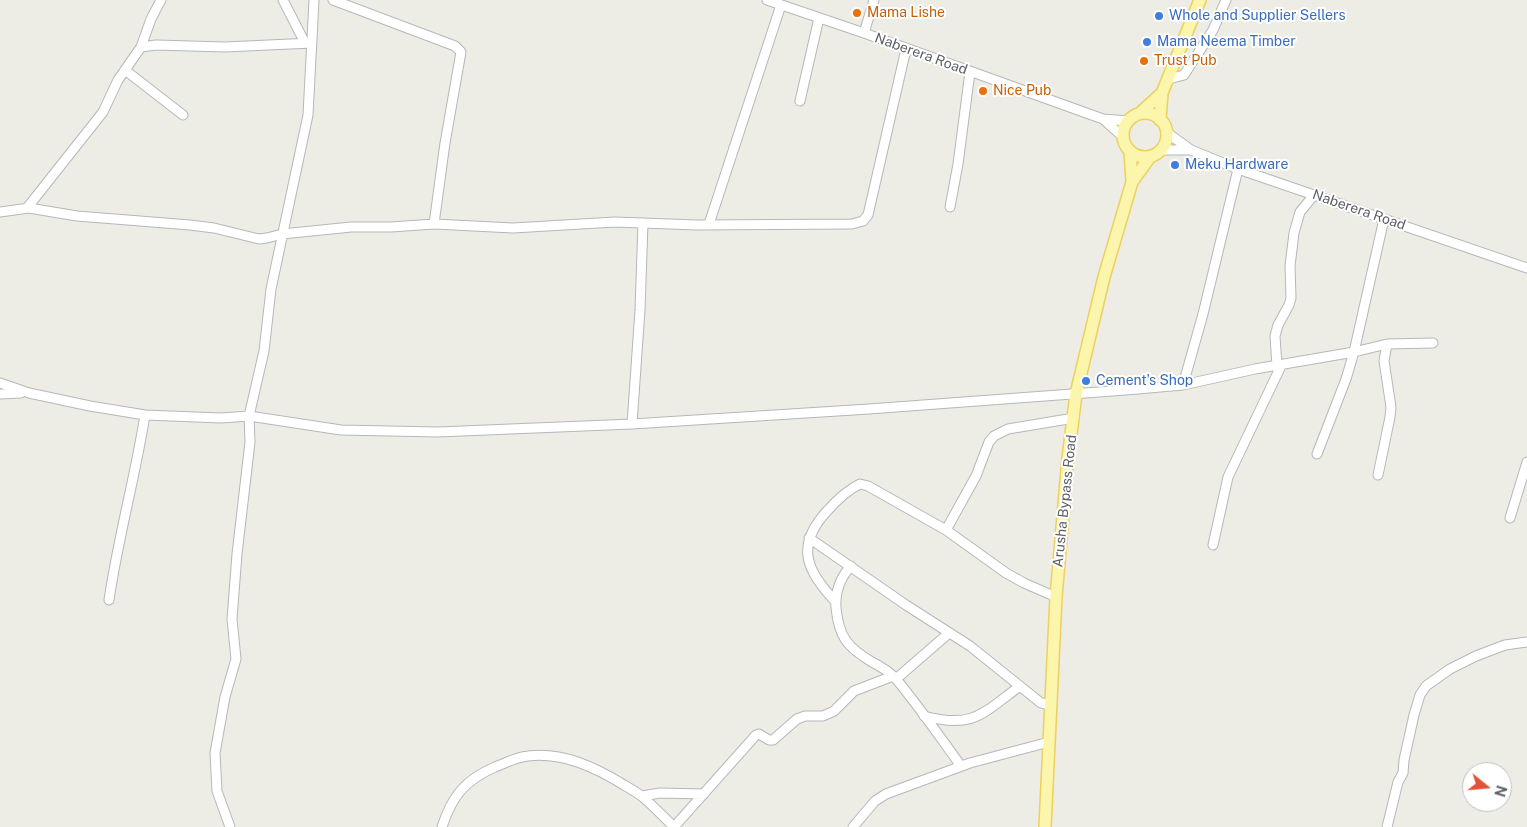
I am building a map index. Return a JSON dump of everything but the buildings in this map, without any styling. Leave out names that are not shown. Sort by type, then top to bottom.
[{"type":"main road","points":[[1123,137],[1128,121],[1140,114],[1162,93],[1200,0]]},
{"type":"main road","points":[[1160,120],[1162,93]]},
{"type":"main road","points":[[1140,114],[1154,116],[1160,120],[1166,132],[1165,145],[1161,150]]},
{"type":"main road","name":"Arusha Bypass Road","points":[[1123,137],[1125,145],[1130,151],[1132,182]]},
{"type":"main road","name":"Arusha Bypass Road","points":[[1045,827],[1056,597],[1066,476],[1076,394],[1104,277],[1132,182],[1150,157],[1161,150]]},
{"type":"main road","points":[[1130,151],[1135,155],[1150,157]]},
{"type":"street","points":[[27,208],[103,112],[114,88],[141,47],[151,19],[161,0]]},
{"type":"street","points":[[283,0],[308,43]]},
{"type":"street","points":[[230,827],[217,791],[215,753],[222,713],[236,659],[232,620],[237,554],[250,442],[249,416],[264,350],[271,289],[308,116],[308,43],[314,0]]},
{"type":"street","points":[[333,0],[455,46],[461,52],[434,224]]},
{"type":"street","name":"Naberera Road","points":[[767,0],[1103,119],[1128,121]]},
{"type":"street","points":[[864,33],[874,0]]},
{"type":"street","points":[[1169,79],[1184,75],[1213,30],[1226,0]]},
{"type":"street","points":[[709,224],[781,5]]},
{"type":"street","points":[[800,101],[819,18]]},
{"type":"street","points":[[141,47],[156,45],[225,47],[308,43]]},
{"type":"street","points":[[0,212],[27,208],[78,216],[214,228],[259,239],[282,234],[351,227],[434,224],[513,228],[615,222],[697,225],[852,224],[863,221],[869,212],[906,49]]},
{"type":"street","points":[[125,70],[183,115]]},
{"type":"street","points":[[950,207],[958,164],[970,72]]},
{"type":"street","name":"Naberera Road","points":[[1103,119],[1123,137]]},
{"type":"street","name":"Naberera Road","points":[[1166,132],[1192,150],[1238,169],[1526,265]]},
{"type":"street","name":"Naberera Road","points":[[1161,150],[1192,150]]},
{"type":"street","points":[[1183,385],[1203,314],[1238,169]]},
{"type":"street","points":[[1213,545],[1228,476],[1279,366],[1275,336],[1278,325],[1291,298],[1290,266],[1294,233],[1300,212],[1314,194]]},
{"type":"street","points":[[1316,454],[1346,379],[1354,352],[1384,219]]},
{"type":"street","points":[[632,424],[640,310],[643,223]]},
{"type":"street","points":[[0,383],[29,393],[114,411],[145,415],[220,418],[249,416],[319,428],[360,431],[438,432],[632,424],[869,409],[1183,385],[1387,344],[1433,343]]},
{"type":"street","points":[[1378,475],[1391,407],[1384,361],[1387,344]]},
{"type":"street","points":[[0,394],[29,393]]},
{"type":"street","points":[[109,600],[122,527],[140,449],[145,415]]},
{"type":"street","points":[[946,530],[973,482],[989,442],[994,436],[1008,429],[1074,418]]},
{"type":"street","points":[[1510,518],[1527,462]]},
{"type":"street","points":[[836,602],[812,573],[808,558],[809,538],[815,525],[844,493],[860,484],[868,486],[946,530],[1006,573],[1056,597]]},
{"type":"street","points":[[809,538],[970,646],[1041,703],[1051,705]]},
{"type":"street","points":[[851,566],[843,574],[839,583],[836,602],[841,633],[858,653],[895,677],[961,766]]},
{"type":"street","points":[[442,827],[454,798],[465,785],[484,772],[513,759],[527,756],[565,758],[583,763],[642,796],[674,827],[756,735],[759,734],[769,740],[773,740],[797,719],[805,716],[823,716],[834,711],[854,691],[895,677],[949,633]]},
{"type":"street","points":[[1387,827],[1398,782],[1403,773],[1414,715],[1420,695],[1426,686],[1476,656],[1505,645],[1527,642]]},
{"type":"street","points":[[924,716],[956,722],[970,720],[987,711],[1020,686]]},
{"type":"street","points":[[853,827],[875,801],[886,794],[961,766],[1049,742]]},
{"type":"street","points":[[642,796],[704,794]]},
{"type":"place","name":"Mama Lishe","points":[[857,13]]},
{"type":"place","name":"Whole and Supplier Sellers","points":[[1159,16]]},
{"type":"place","name":"Mama Neema Timber","points":[[1147,42]]},
{"type":"place","name":"Trust Pub","points":[[1144,61]]},
{"type":"place","name":"Nice Pub","points":[[983,91]]},
{"type":"place","name":"Meku Hardware","points":[[1175,165]]},
{"type":"place","name":"Cement's Shop","points":[[1086,381]]}]
